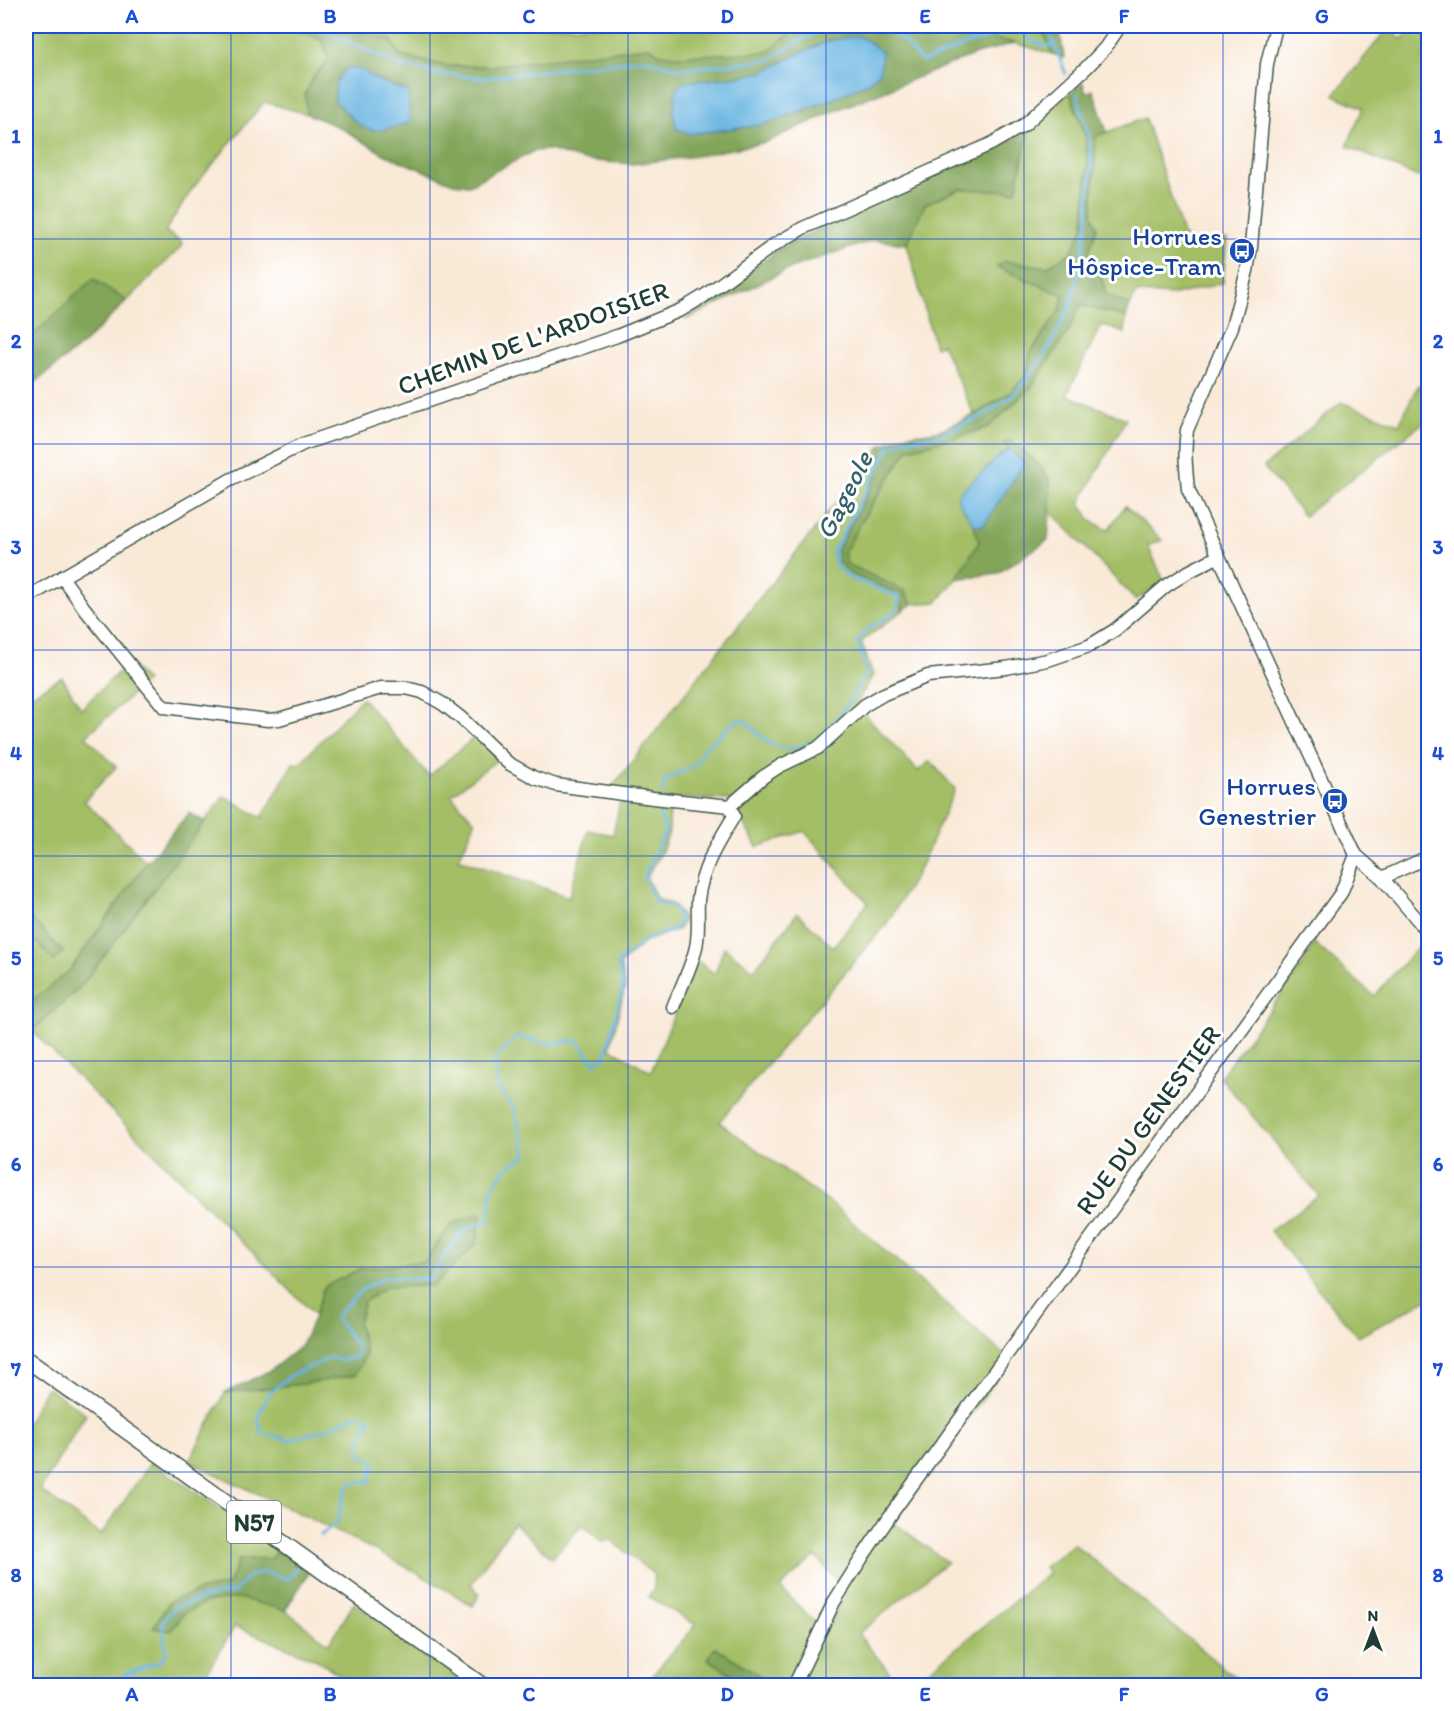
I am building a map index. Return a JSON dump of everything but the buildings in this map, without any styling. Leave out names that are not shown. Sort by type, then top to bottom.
[{"type":"main road","name":"N57","points":[[26,1359],[483,1686]]},
{"type":"street","name":"CHEMIN DE L'ARDOISIER","points":[[26,598],[230,480],[303,444],[617,336],[681,309],[704,296],[774,244],[803,228],[991,144],[1024,125],[1087,67],[1105,48],[1120,26]]},
{"type":"street","points":[[1276,26],[1267,64],[1247,271],[1232,327],[1187,430],[1185,464],[1188,489],[1356,855],[1382,878],[1428,932]]},
{"type":"street","points":[[62,577],[84,608],[164,707],[268,720],[279,719],[381,688],[406,688],[422,692],[442,704],[461,718],[508,764],[535,778],[589,789],[730,806],[763,777],[780,766],[818,748],[865,705],[884,694],[928,676],[1006,668],[1047,660],[1089,646],[1115,630],[1166,586],[1219,556]]},
{"type":"street","points":[[673,1007],[695,953],[702,877],[734,816],[730,806]]},
{"type":"street","name":"RUE DU GENESTIER","points":[[794,1686],[834,1602],[894,1510],[1341,893],[1356,855]]},
{"type":"street","points":[[1382,878],[1428,857]]},
{"type":"green space","points":[[26,26],[286,26],[321,39],[329,59],[314,76],[305,94],[307,114],[264,102],[193,188],[165,231],[182,242],[181,247],[127,301],[93,279],[26,342]]},
{"type":"green space","points":[[286,26],[344,26],[391,40],[401,56],[446,66],[490,66],[649,47],[660,54],[678,56],[767,52],[799,26],[893,26],[907,34],[983,37],[1015,43],[973,55],[832,112],[767,142],[696,156],[632,164],[583,160],[549,150],[534,151],[469,185],[453,183],[384,154],[341,128],[307,114],[305,94],[314,76],[329,59],[321,39]],"holes":[[[831,40],[880,72],[869,82],[826,102],[762,125],[689,134],[684,82],[763,72]]]},
{"type":"green space","points":[[344,26],[799,26],[767,52],[678,56],[660,54],[648,47],[490,66],[446,66],[401,56],[391,40]]},
{"type":"green space","points":[[893,26],[1043,26],[1052,54],[1015,43],[983,37],[906,34]]},
{"type":"green space","points":[[1043,26],[1059,26],[1064,58],[1052,54]]},
{"type":"green space","points":[[1421,26],[1428,26],[1428,167],[1418,177],[1347,146],[1363,108],[1334,95],[1388,28],[1401,39]]},
{"type":"green space","points":[[1083,83],[1086,93],[1093,90],[1107,132],[1096,136],[1092,214],[1097,227],[1086,261],[1101,277],[1106,294],[1130,306],[1126,317],[1080,305],[1071,327],[1032,386],[989,427],[908,449],[865,515],[844,553],[847,564],[905,591],[912,604],[902,611],[903,595],[851,574],[839,563],[837,551],[879,471],[881,446],[904,435],[938,431],[974,415],[1010,393],[1026,376],[1030,354],[1060,310],[1063,295],[997,267],[1004,261],[1047,267],[1071,253],[1084,226],[1088,164],[1085,135],[1070,93]]},
{"type":"green space","points":[[1070,93],[1085,135],[1088,164],[1084,226],[1071,253],[1047,267],[1004,261],[997,267],[1063,295],[1060,310],[1030,354],[1026,376],[1010,393],[974,415],[942,344],[935,347],[907,244],[925,204],[959,189],[1016,191],[1029,129]]},
{"type":"green space","points":[[1145,118],[1186,243],[1227,239],[1223,283],[1175,295],[1136,293],[1130,306],[1106,294],[1101,277],[1086,261],[1097,227],[1092,214],[1096,136]]},
{"type":"green space","points":[[1029,129],[1016,191],[959,189],[925,204],[907,244],[874,240],[793,267],[685,320],[779,249],[835,220],[1000,146]]},
{"type":"green space","points":[[93,279],[127,301],[83,344],[26,390],[26,342]]},
{"type":"green space","points":[[1080,305],[1126,317],[1125,333],[1101,325],[1067,395],[1126,419],[1080,503],[1091,521],[1108,530],[1125,506],[1162,540],[1148,546],[1164,581],[1136,600],[1050,511],[1049,478],[1004,444],[1010,450],[1004,452],[959,501],[974,525],[980,542],[956,579],[937,602],[912,604],[904,591],[846,564],[844,553],[865,515],[908,449],[989,427],[1032,386],[1071,327]]},
{"type":"green space","points":[[1418,385],[1428,395],[1428,419],[1304,516],[1264,467],[1341,402],[1399,424]]},
{"type":"green space","points":[[1010,440],[1036,462],[1048,477],[1050,498],[1048,540],[998,573],[956,579],[979,542],[974,525],[983,525],[1023,462],[1004,444]]},
{"type":"green space","points":[[881,446],[880,471],[837,551],[839,563],[851,574],[903,595],[902,611],[861,642],[873,675],[856,705],[918,771],[930,761],[955,789],[920,868],[887,923],[719,1122],[833,1205],[1010,1360],[893,1522],[947,1562],[858,1634],[900,1685],[774,1685],[715,1647],[708,1659],[749,1685],[647,1685],[696,1625],[648,1596],[654,1589],[654,1575],[611,1540],[601,1541],[582,1525],[552,1558],[514,1523],[471,1584],[480,1594],[473,1606],[369,1547],[189,1461],[225,1393],[355,1375],[366,1354],[358,1323],[364,1302],[386,1287],[434,1286],[453,1223],[424,1262],[362,1268],[324,1287],[315,1315],[32,1031],[82,985],[224,796],[262,818],[293,763],[299,764],[362,698],[429,776],[478,734],[501,757],[451,795],[475,822],[459,859],[569,897],[588,830],[613,835],[622,792],[610,790]],"holes":[[[670,798],[730,800],[757,847],[804,831],[868,903],[833,947],[797,913],[754,970],[724,947],[715,974],[696,960],[651,1072],[610,1048],[625,987],[620,964],[646,941],[679,929],[684,920],[674,905],[657,899],[646,877],[662,851],[669,832]],[[815,1556],[847,1591],[825,1632],[780,1588]]]},
{"type":"green space","points":[[129,662],[146,682],[86,736],[116,767],[84,801],[147,862],[70,970],[26,1006],[26,931],[54,961],[62,952],[26,913],[26,698],[62,677],[81,709]]},
{"type":"green space","points":[[189,813],[205,822],[82,985],[32,1031],[26,1025],[26,1006],[70,970],[147,862]]},
{"type":"green space","points":[[26,913],[63,952],[54,961],[26,931]]},
{"type":"green space","points":[[1426,938],[1428,941],[1428,1299],[1358,1337],[1270,1231],[1319,1196],[1220,1077],[1302,966],[1314,943],[1374,996]]},
{"type":"green space","points":[[481,1213],[477,1243],[433,1286],[386,1287],[364,1302],[358,1323],[366,1354],[355,1375],[225,1393],[271,1370],[301,1346],[324,1287],[362,1268],[424,1262],[453,1223]]},
{"type":"green space","points":[[47,1387],[86,1414],[40,1490],[101,1535],[151,1462],[279,1548],[270,1559],[239,1559],[228,1586],[202,1590],[170,1601],[153,1628],[171,1631],[184,1613],[206,1602],[239,1598],[285,1610],[329,1644],[354,1603],[471,1685],[354,1685],[319,1661],[235,1626],[199,1685],[26,1686],[26,1424]]},
{"type":"green space","points":[[1074,1544],[1244,1685],[911,1685],[1049,1573],[1044,1567]]},
{"type":"green space","points":[[279,1548],[311,1570],[285,1610],[239,1598],[207,1602],[184,1613],[171,1631],[153,1628],[170,1601],[202,1590],[228,1585],[239,1559],[270,1559]]},
{"type":"green space","points":[[715,1647],[774,1685],[749,1685],[708,1659]]},
{"type":"water","points":[[858,36],[882,52],[880,72],[869,82],[826,102],[762,125],[689,134],[676,128],[673,112],[677,89],[684,82],[763,72],[831,40]]},
{"type":"water","points":[[347,68],[362,70],[375,79],[408,91],[410,122],[384,130],[376,130],[361,126],[354,120],[335,101],[336,83]]},
{"type":"water","points":[[1010,450],[1023,462],[1022,467],[983,526],[974,525],[958,501],[958,494],[1004,452]]},
{"type":"waterway","points":[[315,26],[396,64],[434,73],[482,78],[645,59],[680,69],[769,60],[801,40],[831,26]]},
{"type":"waterway","points":[[875,26],[904,41],[922,62],[1001,33],[1017,31],[1036,43],[1055,47]]},
{"type":"waterway","name":"Gageole","points":[[1051,26],[1051,36],[1066,74]]},
{"type":"waterway","name":"Gageole","points":[[662,793],[665,781],[697,763],[704,748],[737,720],[744,720],[766,740],[781,748],[797,747],[813,742],[836,721],[867,673],[857,641],[868,629],[897,611],[899,597],[850,578],[837,567],[833,552],[891,445],[905,440],[937,435],[981,417],[1013,395],[1048,349],[1070,307],[1082,259],[1088,220],[1092,164],[1088,135],[1077,94]]},
{"type":"waterway","name":"Gageole","points":[[321,1535],[337,1523],[346,1489],[352,1482],[369,1482],[375,1462],[359,1454],[362,1436],[371,1419],[356,1415],[327,1429],[290,1440],[261,1433],[258,1416],[269,1393],[293,1374],[332,1357],[342,1361],[356,1357],[357,1346],[335,1317],[360,1291],[385,1277],[431,1279],[448,1250],[465,1229],[489,1221],[491,1188],[508,1166],[526,1156],[515,1110],[498,1089],[494,1061],[517,1037],[551,1044],[577,1040],[595,1063],[605,1057],[623,986],[618,963],[646,940],[678,927],[680,917],[673,907],[655,901],[644,876],[666,831],[658,811]]},
{"type":"waterway","name":"Gageole","points":[[130,1686],[125,1674],[161,1661],[167,1651],[163,1621],[176,1607],[205,1597],[234,1592],[249,1576],[263,1572],[288,1579],[298,1567]]},
{"type":"place","name":"Horrues Hôspice-Tram","points":[[1242,251]]},
{"type":"place","name":"Horrues Genestrier","points":[[1335,801]]}]
